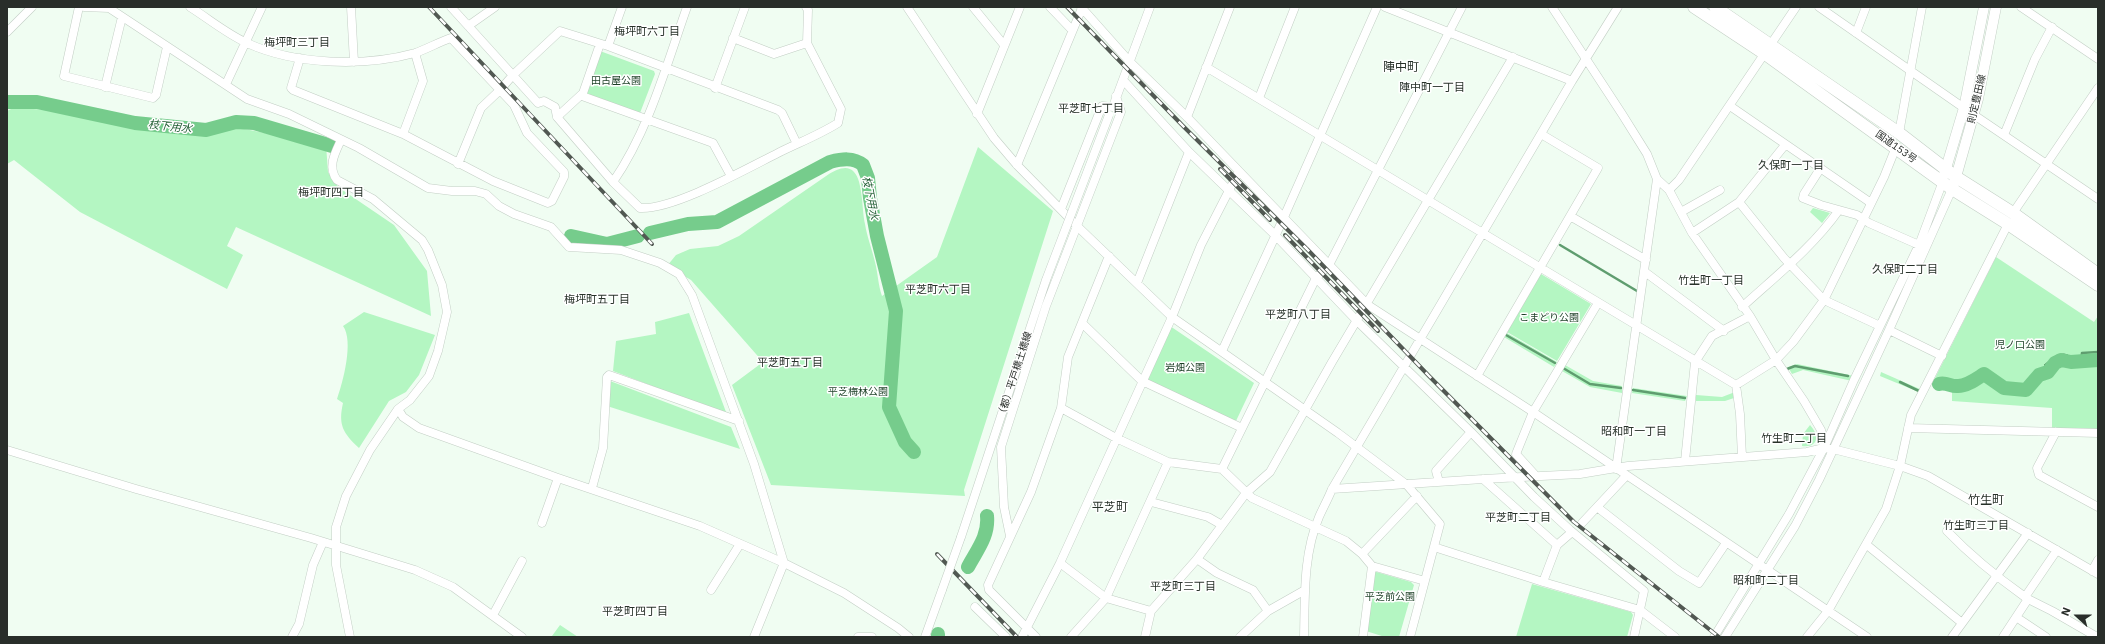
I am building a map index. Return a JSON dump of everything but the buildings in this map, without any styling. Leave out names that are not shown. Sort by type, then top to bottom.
[{"type":"highway","name":"国道153号","points":[[1694,7],[1768,49],[1899,133],[1945,168],[1950,182]]},
{"type":"highway","name":"国道153号","points":[[1715,7],[1896,147],[2098,274]]},
{"type":"highway","name":"国道153号","points":[[2010,218],[2098,285]]},
{"type":"main road","name":"則定豊田線","points":[[1945,168],[1964,108],[1984,7]]},
{"type":"main road","name":"則定豊田線","points":[[1950,182],[1974,115],[1996,7]]},
{"type":"street","points":[[7,32],[32,7]]},
{"type":"street","points":[[79,7],[64,76],[153,98],[156,95],[167,47]]},
{"type":"street","points":[[84,7],[110,7],[122,17],[247,99],[288,114],[359,148],[428,188],[452,191],[475,191],[486,194],[499,206],[514,214],[551,227],[569,247],[621,250],[660,263],[679,274],[692,295],[739,421],[761,486],[784,563],[754,637]]},
{"type":"street","points":[[190,7],[246,42],[270,52],[320,61],[354,62],[415,53],[451,38],[500,90],[519,113],[526,133],[564,172],[564,177],[552,201],[548,203],[493,181],[403,134],[293,90],[291,88],[300,58]]},
{"type":"street","points":[[226,84],[262,7]]},
{"type":"street","points":[[351,7],[354,62]]},
{"type":"street","points":[[451,7],[538,103],[544,101],[555,107],[557,117],[613,182],[640,208],[659,207],[731,176],[838,123],[840,109],[807,43],[808,10],[806,7]]},
{"type":"street","points":[[468,26],[495,7]]},
{"type":"street","points":[[557,117],[582,94],[622,7]]},
{"type":"street","points":[[613,182],[628,159],[646,118],[687,7]]},
{"type":"street","points":[[715,88],[744,7]]},
{"type":"street","points":[[907,7],[977,114],[1017,165],[1077,226],[1172,317],[1357,447],[1407,485],[1440,524],[1410,637]]},
{"type":"street","points":[[973,7],[1004,45]]},
{"type":"street","points":[[977,114],[1020,7]]},
{"type":"street","points":[[1050,7],[1072,30]]},
{"type":"street","points":[[1017,165],[1081,7],[1130,62],[1187,117],[1368,305],[1533,412],[1626,476],[1828,610],[1856,634],[1867,637]]},
{"type":"street","name":"（都）平戸橋土橋線","points":[[925,637],[961,538],[1046,280],[1150,7]]},
{"type":"street","points":[[1187,117],[1230,7]]},
{"type":"street","points":[[1259,98],[1295,7]]},
{"type":"street","points":[[1222,351],[1284,217],[1377,7]]},
{"type":"street","points":[[1385,7],[1572,81]]},
{"type":"street","points":[[1222,469],[1316,278],[1329,265],[1462,7]]},
{"type":"street","points":[[1304,637],[1305,590],[1309,554],[1315,528],[1332,489],[1572,81],[1618,7]]},
{"type":"street","points":[[1669,190],[1680,180],[1796,7]]},
{"type":"street","points":[[1819,7],[1964,108]]},
{"type":"street","points":[[1856,33],[1866,7]]},
{"type":"street","points":[[1899,133],[1922,7]]},
{"type":"street","points":[[2021,7],[2098,59]]},
{"type":"street","points":[[1554,8],[1647,154],[1658,179],[1669,190],[1692,233],[1742,307],[1750,316],[1776,360],[1804,401],[1821,430],[1824,448]]},
{"type":"street","points":[[106,87],[122,17]]},
{"type":"street","points":[[2004,135],[2035,59],[2052,27]]},
{"type":"street","points":[[458,164],[481,108],[513,75],[560,31],[604,45],[715,88],[778,110],[782,113],[797,144]]},
{"type":"street","points":[[733,38],[774,54],[807,43]]},
{"type":"street","points":[[403,134],[423,81],[415,53]]},
{"type":"street","points":[[1145,637],[1151,611],[1197,559],[1246,493],[1270,472],[1357,321],[1368,305],[1513,57]]},
{"type":"street","points":[[1206,66],[1736,386]]},
{"type":"street","points":[[1123,80],[1189,152],[1275,235],[1357,321],[1471,432],[1515,478],[1572,532],[1644,591],[1634,637]]},
{"type":"street","points":[[1806,637],[1828,610],[1867,545],[1886,509],[1900,466],[1911,415],[1942,356],[2010,218],[2098,88]]},
{"type":"street","points":[[582,94],[713,143],[731,176]]},
{"type":"street","points":[[1010,536],[1004,507],[1001,448],[1046,306],[1121,112],[1116,96]]},
{"type":"street","points":[[1061,209],[1102,106],[1111,111]]},
{"type":"street","points":[[1730,106],[1871,203]]},
{"type":"street","points":[[1974,115],[2098,199]]},
{"type":"street","points":[[1477,376],[1539,267],[1598,168],[1541,134]]},
{"type":"street","points":[[341,140],[332,161],[334,176],[341,182],[373,199],[418,236],[428,250],[445,296],[447,312],[434,366],[418,391],[410,400],[398,409],[370,450],[346,496],[336,527],[336,565],[350,637]]},
{"type":"street","points":[[1692,233],[1739,202],[1785,145]]},
{"type":"street","points":[[1736,386],[1776,360],[1793,342],[1824,300],[1871,203],[1896,147]]},
{"type":"street","points":[[1137,283],[1189,152]]},
{"type":"street","points":[[1820,169],[1804,194],[1804,198],[1863,219],[1919,245]]},
{"type":"street","points":[[1022,637],[1060,563],[1172,317],[1201,245],[1239,171]]},
{"type":"street","points":[[1616,468],[1658,179]]},
{"type":"street","points":[[486,194],[493,181]]},
{"type":"street","points":[[1714,637],[1789,514],[1824,448],[1880,326],[1950,182]]},
{"type":"street","points":[[1725,637],[1795,526],[1889,330],[1950,182]]},
{"type":"street","points":[[1681,212],[1720,190]]},
{"type":"street","points":[[1739,202],[1789,264],[1824,300],[1880,326]]},
{"type":"street","points":[[1742,307],[1789,264],[1829,224],[1840,210]]},
{"type":"street","points":[[1570,216],[1646,260]]},
{"type":"street","points":[[1036,637],[989,590],[988,585],[1031,492],[1062,408],[1068,356],[1109,256]]},
{"type":"street","points":[[1645,272],[1724,331]]},
{"type":"street","points":[[1536,476],[1516,454],[1533,412],[1598,303]]},
{"type":"street","points":[[1685,461],[1695,362],[1712,336],[1750,316]]},
{"type":"street","points":[[1082,323],[1142,381],[1242,428]]},
{"type":"street","points":[[1889,330],[1942,356]]},
{"type":"street","points":[[592,488],[603,448],[607,377],[609,375],[739,421]]},
{"type":"street","points":[[1736,386],[1740,414],[1742,457]]},
{"type":"street","points":[[1062,408],[1116,438],[1168,462],[1222,469],[1252,498],[1346,542],[1362,554],[1372,566],[1425,581]]},
{"type":"street","points":[[398,409],[403,417],[420,428],[558,478],[592,488],[700,526],[784,563],[844,593],[898,628],[909,637]]},
{"type":"street","points":[[1908,428],[2098,433]]},
{"type":"street","points":[[1439,482],[1436,471],[1471,432]]},
{"type":"street","points":[[2056,432],[2037,468],[2039,476],[2098,507]]},
{"type":"street","points":[[1332,489],[1407,485],[1483,478],[1515,478],[1580,474],[1616,468],[1685,461],[1807,452],[1824,448],[1900,466],[1928,476],[2095,572],[2098,560]]},
{"type":"street","points":[[7,450],[415,570],[452,587],[493,615],[519,636]]},
{"type":"street","points":[[1071,637],[1106,598],[1168,462]]},
{"type":"street","points":[[1582,523],[1626,476]]},
{"type":"street","points":[[542,523],[558,478]]},
{"type":"street","points":[[1483,478],[1557,545]]},
{"type":"street","points":[[1362,554],[1417,496]]},
{"type":"street","points":[[1151,502],[1208,517],[1222,525]]},
{"type":"street","points":[[1597,507],[1679,571],[1699,583],[1726,543]]},
{"type":"street","points":[[1947,531],[1962,547],[1996,576],[2027,598],[2097,637]]},
{"type":"street","points":[[1543,582],[1557,545],[1572,532]]},
{"type":"street","points":[[1952,637],[2028,533]]},
{"type":"street","points":[[292,637],[299,624],[313,565],[323,542]]},
{"type":"street","points":[[711,590],[740,544]]},
{"type":"street","points":[[1867,545],[1962,623]]},
{"type":"street","points":[[1434,547],[1543,582],[1640,610],[1675,637]]},
{"type":"street","points":[[2002,637],[2058,550]]},
{"type":"street","points":[[1197,559],[1217,573],[1253,590],[1268,611]]},
{"type":"street","points":[[493,615],[522,561]]},
{"type":"street","points":[[1060,563],[1106,598],[1151,611]]},
{"type":"street","points":[[1363,637],[1372,566]]},
{"type":"street","points":[[1240,637],[1268,611],[1305,590]]},
{"type":"street","points":[[975,607],[1006,637]]},
{"type":"street","points":[[2016,617],[2046,637]]},
{"type":"street","points":[[858,637],[872,637]]},
{"type":"green space","name":"田古屋公園","points":[[600,51],[654,71],[655,74],[640,113],[584,94]]},
{"type":"green space","points":[[13,108],[94,112],[154,131],[214,123],[326,145],[328,172],[338,187],[394,225],[427,271],[431,316],[236,227],[227,246],[243,255],[227,289],[80,212],[14,160],[7,164],[7,111]]},
{"type":"green space","name":"平芝梅林公園","points":[[978,147],[1053,211],[964,490],[965,496],[771,485],[732,385],[763,362],[691,280],[667,266],[676,255],[690,249],[718,246],[739,236],[829,174],[842,168],[848,168],[854,172],[859,182],[866,229],[882,296],[937,257]]},
{"type":"green space","points":[[1813,208],[1830,213],[1822,223],[1810,212]]},
{"type":"green space","name":"児ノ口公園","points":[[1996,257],[2094,322],[2098,316],[2098,429],[2052,428],[2052,408],[1952,401],[1952,392],[1933,382]]},
{"type":"green space","name":"こまどり公園","points":[[1541,274],[1591,304],[1557,361],[1507,332]]},
{"type":"green space","points":[[364,312],[435,335],[419,375],[406,392],[389,401],[359,448],[349,438],[343,428],[341,417],[343,403],[337,399],[342,383],[348,351],[348,341],[343,326]]},
{"type":"green space","points":[[689,313],[726,412],[725,414],[613,371],[616,341],[656,334],[655,322]]},
{"type":"green space","name":"岩畑公園","points":[[1170,326],[1254,383],[1236,421],[1146,380]]},
{"type":"green space","points":[[1507,333],[1557,362],[1554,367],[1504,337]]},
{"type":"green space","points":[[1797,364],[1854,376],[1852,381],[1803,370],[1792,374],[1788,367]]},
{"type":"green space","points":[[1565,365],[1593,381],[1622,386],[1622,393],[1590,387],[1562,371]]},
{"type":"green space","points":[[1881,372],[1922,390],[1921,393],[1880,376]]},
{"type":"green space","points":[[610,381],[731,427],[740,449],[604,405]]},
{"type":"green space","points":[[1633,388],[1687,396],[1685,401],[1632,393]]},
{"type":"green space","points":[[1735,392],[1737,397],[1725,401],[1696,401],[1696,395],[1722,397]]},
{"type":"green space","points":[[1810,425],[1815,433],[1816,440],[1811,445],[1802,446],[1803,434]]},
{"type":"green space","name":"平芝前公園","points":[[1373,571],[1411,582],[1414,585],[1399,637],[1385,637],[1366,631]]},
{"type":"green space","points":[[1532,584],[1631,612],[1633,615],[1627,637],[1516,637]]},
{"type":"green space","points":[[560,625],[578,637],[552,636]]},
{"type":"shaded area","points":[[2057,355],[2068,355],[2069,360],[2061,360],[2050,368],[2044,365]]},
{"type":"waterway","name":"枝下用水","points":[[7,102],[37,102],[135,123],[206,130],[236,122],[254,123],[332,146]]},
{"type":"waterway","name":"枝下用水","points":[[650,233],[688,224],[717,222],[830,162],[851,160],[859,162],[863,165],[868,178],[877,236],[896,311],[889,407],[905,442],[914,452]]},
{"type":"waterway","name":"枝下用水","points":[[571,236],[607,244],[638,236]]},
{"type":"waterway","points":[[1560,245],[1637,291]]},
{"type":"waterway","points":[[1506,335],[1555,363]]},
{"type":"waterway","points":[[2081,361],[2082,353],[2098,352]]},
{"type":"waterway","points":[[1939,384],[1961,386],[1984,374],[2004,388],[2026,390],[2039,375],[2048,372],[2055,363],[2061,360],[2071,362],[2098,360]]},
{"type":"waterway","points":[[1787,369],[1795,366],[1848,376]]},
{"type":"waterway","points":[[1563,368],[1590,384],[1621,388]]},
{"type":"waterway","points":[[1900,382],[1919,391],[1922,390]]},
{"type":"waterway","points":[[1934,386],[1939,384]]},
{"type":"waterway","points":[[1633,390],[1685,398]]},
{"type":"waterway","name":"枝下用水","points":[[968,567],[984,536],[987,516]]},
{"type":"railway","points":[[429,7],[652,244]]},
{"type":"railway","points":[[1067,7],[1184,127],[1307,249],[1429,376],[1574,522],[1719,637]]},
{"type":"railway","points":[[1220,169],[1270,220]]},
{"type":"railway","points":[[1285,235],[1378,331]]},
{"type":"railway","points":[[937,554],[1017,637]]},
{"type":"district","name":"梅坪町六丁目","points":[[647,32]]},
{"type":"district","name":"梅坪町三丁目","points":[[297,43]]},
{"type":"district","name":"陣中町","points":[[1401,68]]},
{"type":"district","name":"陣中町一丁目","points":[[1432,88]]},
{"type":"district","name":"平芝町七丁目","points":[[1091,109]]},
{"type":"district","name":"久保町一丁目","points":[[1791,166]]},
{"type":"district","name":"梅坪町四丁目","points":[[331,193]]},
{"type":"district","name":"久保町二丁目","points":[[1905,270]]},
{"type":"district","name":"竹生町一丁目","points":[[1711,281]]},
{"type":"district","name":"平芝町六丁目","points":[[938,290]]},
{"type":"district","name":"梅坪町五丁目","points":[[597,300]]},
{"type":"district","name":"平芝町八丁目","points":[[1298,315]]},
{"type":"district","name":"平芝町五丁目","points":[[790,363]]},
{"type":"district","name":"昭和町一丁目","points":[[1634,432]]},
{"type":"district","name":"竹生町二丁目","points":[[1794,439]]},
{"type":"district","name":"竹生町","points":[[1986,501]]},
{"type":"district","name":"平芝町","points":[[1110,508]]},
{"type":"district","name":"平芝町二丁目","points":[[1518,518]]},
{"type":"district","name":"竹生町三丁目","points":[[1976,526]]},
{"type":"district","name":"昭和町二丁目","points":[[1766,581]]},
{"type":"district","name":"平芝町三丁目","points":[[1183,587]]},
{"type":"district","name":"平芝町四丁目","points":[[635,612]]}]
